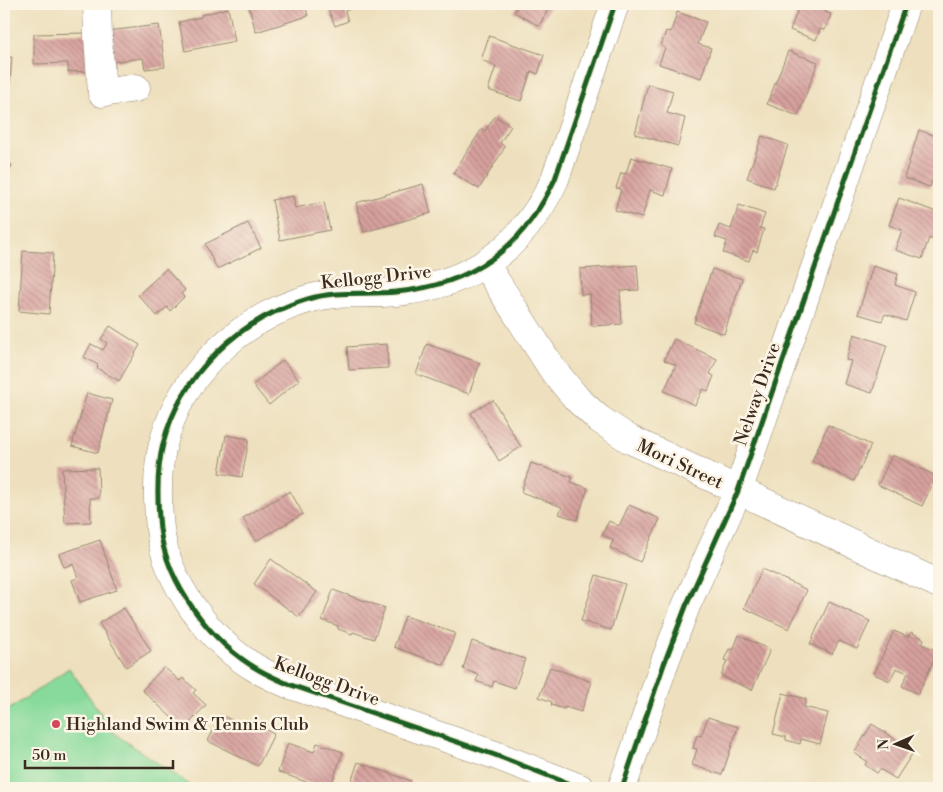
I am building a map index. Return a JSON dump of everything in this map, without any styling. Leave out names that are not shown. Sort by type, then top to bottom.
[{"type":"street","points":[[97,4],[102,93],[136,88]]},
{"type":"street","name":"Kellogg Drive","points":[[580,788],[495,755],[288,684],[258,670],[211,631],[191,605],[175,576],[161,534],[158,475],[163,444],[172,417],[186,390],[205,364],[227,342],[251,324],[278,309],[309,298],[344,292],[395,292],[425,288],[454,280],[486,264],[508,247],[528,226],[545,202],[556,179],[615,4]]},
{"type":"street","name":"Nelway Drive","points":[[622,788],[664,664],[686,606],[738,491],[906,4]]},
{"type":"street","name":"Mori Street","points":[[486,264],[553,370],[577,399],[599,419],[629,439],[939,584]]},
{"type":"green space","name":"Highland Swim & Tennis Club","points":[[69,668],[115,734],[194,788],[4,788],[4,713]]},
{"type":"building","points":[[248,4],[305,4],[308,16],[256,32]]},
{"type":"building","points":[[326,4],[363,4],[345,11],[348,21],[335,26]]},
{"type":"building","points":[[519,4],[551,4],[539,26],[514,12]]},
{"type":"building","points":[[800,4],[828,4],[825,12],[831,14],[825,30],[820,29],[816,40],[790,30]]},
{"type":"building","points":[[228,8],[235,41],[185,51],[179,22]]},
{"type":"building","points":[[677,12],[706,22],[698,44],[711,48],[701,78],[659,64],[665,48],[661,46],[666,31],[671,32]]},
{"type":"building","points":[[159,25],[165,67],[145,69],[143,58],[111,62],[107,31]]},
{"type":"building","points":[[89,33],[90,71],[68,72],[68,63],[34,64],[34,34]]},
{"type":"building","points":[[489,36],[544,55],[538,74],[531,71],[521,101],[488,90],[496,66],[481,60]]},
{"type":"building","points":[[788,51],[818,62],[798,116],[767,104]]},
{"type":"building","points":[[4,57],[12,57],[10,82],[4,82]]},
{"type":"building","points":[[648,84],[673,91],[667,113],[685,118],[678,146],[635,134]]},
{"type":"building","points":[[495,116],[511,126],[500,143],[505,147],[479,189],[453,173],[482,129],[485,131]]},
{"type":"building","points":[[919,130],[939,137],[939,180],[933,178],[930,187],[904,178]]},
{"type":"building","points":[[762,136],[788,145],[774,188],[747,178]]},
{"type":"building","points":[[631,157],[672,169],[665,195],[650,190],[642,218],[615,210],[621,189],[616,188],[621,173],[626,174]]},
{"type":"building","points":[[4,160],[12,165],[4,181]]},
{"type":"building","points":[[423,184],[431,213],[364,232],[356,203]]},
{"type":"building","points":[[293,196],[295,208],[324,202],[330,230],[280,240],[272,200]]},
{"type":"building","points":[[899,198],[939,213],[938,242],[929,238],[922,259],[895,250],[902,230],[889,225]]},
{"type":"building","points":[[739,205],[765,214],[760,228],[764,229],[757,252],[753,250],[749,261],[723,253],[727,241],[715,237],[719,225],[731,229]]},
{"type":"building","points":[[248,223],[261,248],[217,269],[205,244]]},
{"type":"building","points":[[23,251],[53,253],[49,314],[19,311]]},
{"type":"building","points":[[637,265],[639,290],[620,291],[622,324],[592,326],[590,294],[581,295],[580,269]]},
{"type":"building","points":[[873,266],[898,274],[895,285],[915,292],[906,321],[885,314],[882,321],[858,314]]},
{"type":"building","points":[[166,269],[185,290],[181,294],[184,297],[170,311],[167,307],[157,316],[138,295]]},
{"type":"building","points":[[712,269],[742,279],[724,334],[694,323]]},
{"type":"building","points":[[110,326],[140,345],[119,381],[97,368],[98,365],[84,357],[91,344],[103,350],[107,343],[101,339]]},
{"type":"building","points":[[854,334],[887,345],[872,393],[844,384],[851,361],[846,360]]},
{"type":"building","points":[[674,339],[717,359],[710,374],[714,376],[708,391],[703,389],[695,405],[664,391],[676,365],[664,360]]},
{"type":"building","points":[[387,344],[388,368],[349,370],[347,347]]},
{"type":"building","points":[[427,344],[480,363],[469,394],[416,374]]},
{"type":"building","points":[[283,360],[299,380],[269,405],[253,385]]},
{"type":"building","points":[[87,393],[112,400],[98,453],[72,446]]},
{"type":"building","points":[[493,400],[521,447],[499,461],[471,413]]},
{"type":"building","points":[[828,425],[871,445],[854,481],[812,461]]},
{"type":"building","points":[[226,435],[249,439],[242,477],[219,473]]},
{"type":"building","points":[[892,455],[936,476],[922,506],[878,485]]},
{"type":"building","points":[[531,463],[572,477],[571,482],[588,488],[577,520],[559,514],[562,507],[521,492]]},
{"type":"building","points":[[98,468],[99,498],[90,498],[91,522],[65,523],[62,469]]},
{"type":"building","points":[[290,491],[303,514],[256,541],[243,518]]},
{"type":"building","points":[[629,505],[660,519],[640,562],[610,548],[613,540],[602,535],[609,521],[619,526]]},
{"type":"building","points":[[100,540],[117,590],[80,602],[72,580],[78,578],[73,564],[64,567],[59,554]]},
{"type":"building","points":[[271,559],[317,592],[299,617],[254,584]]},
{"type":"building","points":[[762,569],[807,590],[789,629],[744,608]]},
{"type":"building","points":[[596,575],[625,584],[611,630],[581,621]]},
{"type":"building","points":[[333,590],[385,608],[374,639],[338,629],[338,626],[322,620]]},
{"type":"building","points":[[829,602],[870,621],[857,649],[839,641],[832,654],[810,644]]},
{"type":"building","points":[[124,608],[151,651],[126,667],[99,623]]},
{"type":"building","points":[[405,616],[455,633],[444,665],[394,647]]},
{"type":"building","points":[[894,631],[908,637],[911,632],[924,639],[922,644],[938,651],[918,694],[902,686],[908,673],[896,668],[890,681],[874,674]]},
{"type":"building","points":[[739,635],[770,650],[752,690],[721,676],[727,661],[724,660],[729,649],[733,650]]},
{"type":"building","points":[[472,641],[525,659],[515,688],[494,681],[492,687],[476,681],[479,675],[463,669]]},
{"type":"building","points":[[164,667],[180,681],[183,678],[196,690],[193,693],[206,705],[184,729],[142,690]]},
{"type":"building","points":[[550,667],[592,682],[581,712],[551,705],[552,702],[539,697]]},
{"type":"building","points":[[783,693],[806,699],[804,707],[828,713],[820,744],[801,739],[800,744],[786,740],[786,737],[773,734]]},
{"type":"building","points":[[221,715],[246,727],[249,721],[274,734],[258,766],[208,741]]},
{"type":"building","points":[[708,717],[738,727],[722,775],[692,765],[697,749],[693,748],[697,735],[701,736]]},
{"type":"building","points":[[872,724],[914,751],[896,779],[880,769],[877,773],[865,765],[867,761],[854,753]]},
{"type":"building","points":[[288,743],[314,752],[317,743],[343,752],[330,788],[323,788],[278,772]]},
{"type":"building","points":[[358,762],[411,781],[408,788],[349,788]]},
{"type":"cycle path","points":[[580,788],[495,755],[288,684],[259,670],[241,658],[208,628],[182,591],[172,570],[164,550],[160,529],[158,476],[163,444],[172,418],[184,395],[216,353],[259,320],[283,308],[319,296],[396,292],[423,288],[448,281],[492,259],[511,243],[527,225],[555,179],[615,4]]},
{"type":"cycle path","points":[[622,788],[664,664],[686,606],[738,491],[906,4]]},
{"type":"place","name":"Highland Swim & Tennis Club","points":[[56,724]]}]
